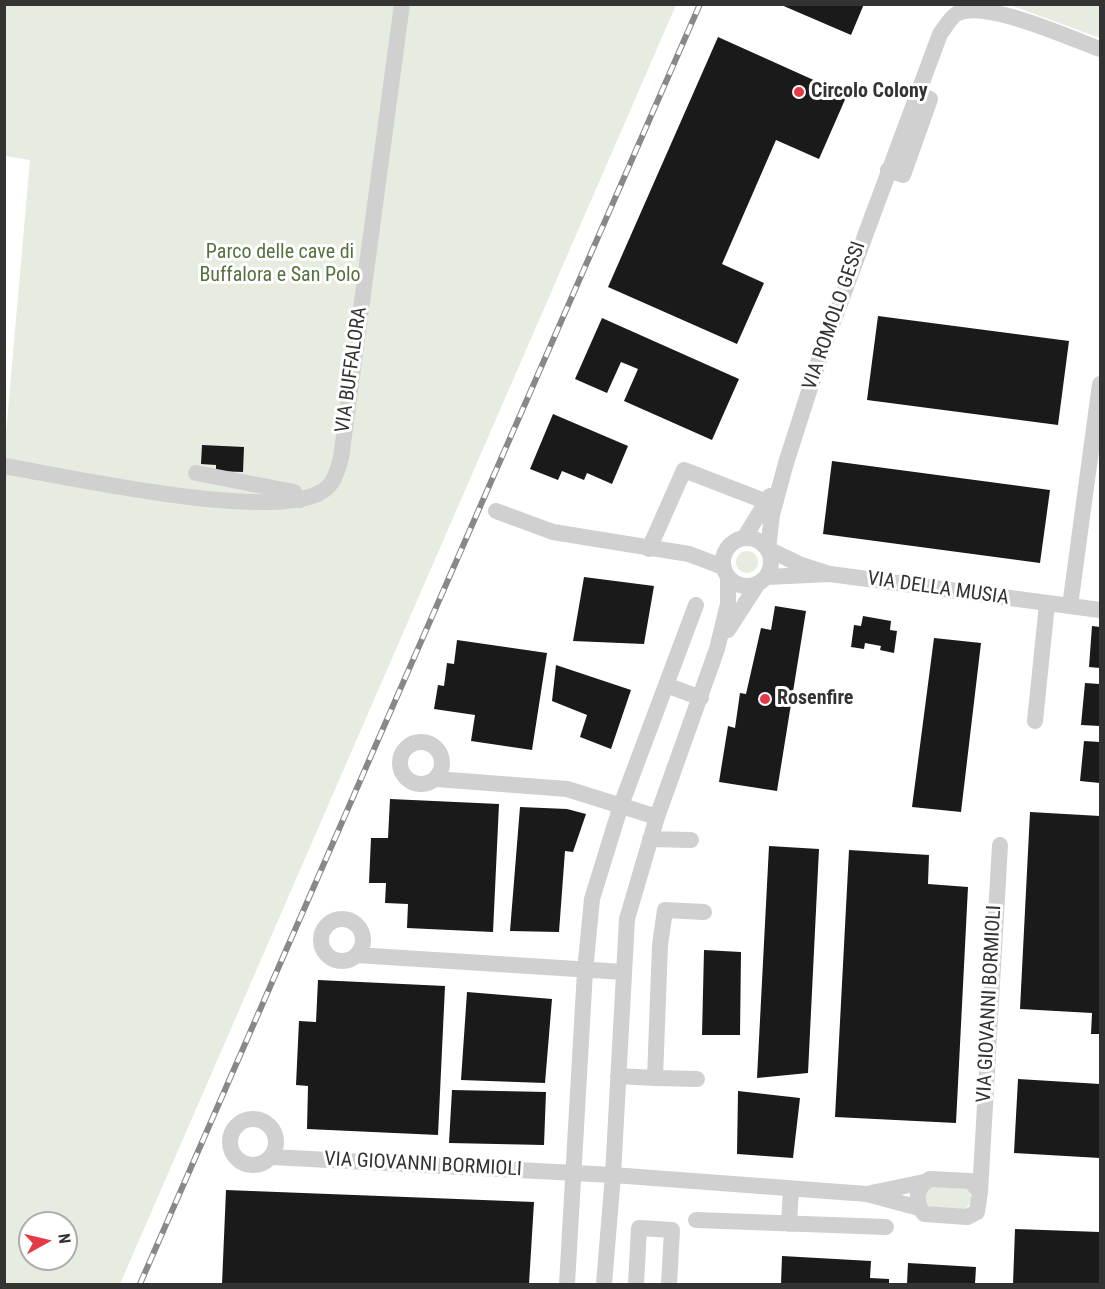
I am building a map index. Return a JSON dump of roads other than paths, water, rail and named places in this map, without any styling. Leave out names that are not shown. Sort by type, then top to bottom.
[{"type":"street","name":"VIA BUFFALORA","points":[[4,466],[180,496],[272,504],[300,500],[327,489],[337,473],[341,458],[402,4]]},
{"type":"street","name":"VIA ROMOLO GESSI","points":[[768,549],[772,515],[786,463],[820,357],[888,170],[903,174],[930,99],[916,94],[940,34],[956,14],[975,9],[994,11],[1101,49]]},
{"type":"street","points":[[1070,606],[1101,384]]},
{"type":"street","name":"VIA ROMOLO GESSI","points":[[744,538],[786,463]]},
{"type":"street","points":[[649,549],[684,470],[766,502]]},
{"type":"street","points":[[196,473],[294,492],[300,500]]},
{"type":"street","name":"VIA DELLA MUSIA","points":[[496,511],[553,532],[689,554],[727,548],[744,538],[757,540],[768,549],[799,564],[830,574],[1101,610]]},
{"type":"street","points":[[604,1284],[613,1175],[627,919],[657,817],[717,649],[728,604],[727,548]]},
{"type":"street","points":[[717,649],[772,563],[768,549]]},
{"type":"street","name":"VIA DELLA MUSIA","points":[[689,554],[726,573],[742,586],[762,581],[830,574]]},
{"type":"street","points":[[1035,721],[1047,604]]},
{"type":"street","points":[[567,1284],[585,971],[592,899],[621,805],[696,605]]},
{"type":"street","points":[[666,686],[701,698]]},
{"type":"street","points":[[436,779],[567,789],[657,817]]},
{"type":"street","points":[[650,839],[691,840]]},
{"type":"street","name":"VIA GIOVANNI BORMIOLI","points":[[272,1157],[613,1175],[867,1194],[919,1208],[930,1215],[967,1218],[973,1215],[979,1207],[975,1186],[981,1164],[1000,845]]},
{"type":"street","points":[[655,1078],[660,945],[665,910],[704,912]]},
{"type":"street","points":[[356,955],[624,972]]},
{"type":"street","points":[[618,1076],[697,1079]]},
{"type":"street","name":"VIA GIOVANNI BORMIOLI","points":[[867,1194],[930,1179],[975,1186]]},
{"type":"street","points":[[919,1208],[919,1189],[924,1182]]},
{"type":"street","points":[[789,1224],[791,1189]]},
{"type":"street","points":[[696,1220],[886,1227]]},
{"type":"street","points":[[636,1284],[639,1228],[672,1230],[669,1284]]},
{"type":"railway","points":[[140,1284],[700,4]]},
{"type":"place","name":"Circolo Colony","points":[[799,92]]},
{"type":"place","name":"Rosenfire","points":[[765,699]]},
{"type":"park label","name":"Parco delle cave di Buffalora e San Polo","points":[[280,264]]}]
